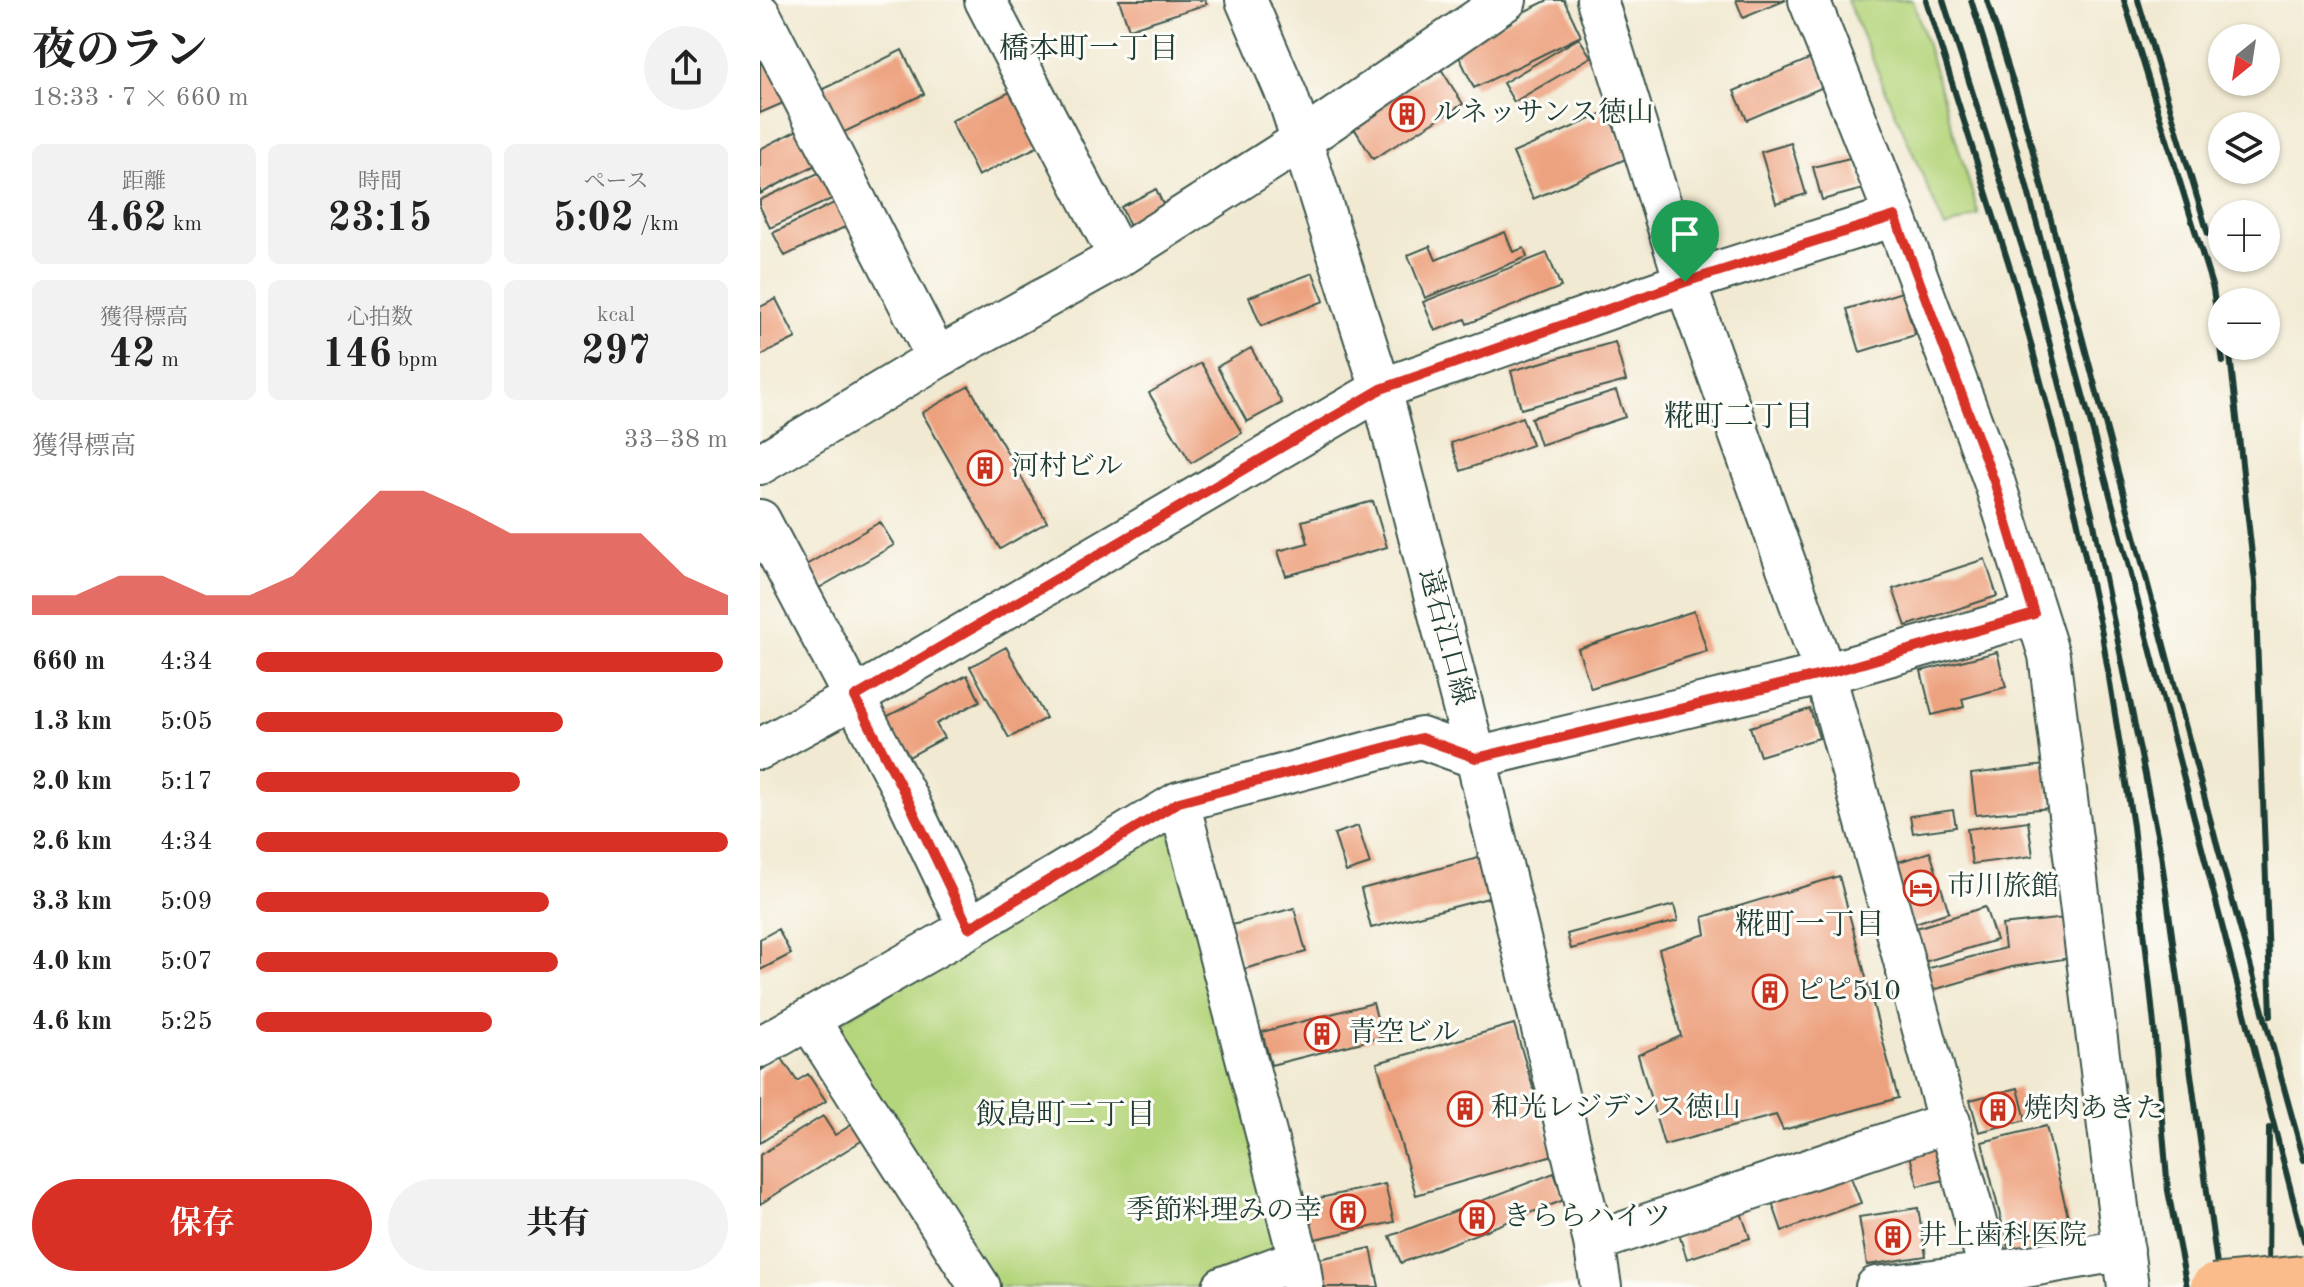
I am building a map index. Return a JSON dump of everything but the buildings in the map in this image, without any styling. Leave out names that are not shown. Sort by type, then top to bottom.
[{"type":"main road","points":[[2213,1287],[2304,1278]]},
{"type":"street","points":[[985,0],[1119,257]]},
{"type":"street","name":"遠石江口線","points":[[1246,0],[1288,98],[1381,389],[1476,758],[1594,1242],[1601,1287]]},
{"type":"street","points":[[760,464],[937,358],[1119,257],[1302,140],[1506,0]]},
{"type":"street","points":[[1597,0],[1685,282],[1825,674],[1990,1273]]},
{"type":"street","points":[[1809,0],[1895,216],[1995,484],[2049,655],[2126,1269],[1990,1273],[1876,1287]]},
{"type":"street","points":[[760,14],[937,358]]},
{"type":"street","points":[[760,749],[855,697],[1381,389],[1685,282],[1895,216]]},
{"type":"street","points":[[760,520],[906,796],[969,928]]},
{"type":"street","points":[[760,1047],[969,928],[1179,802],[1421,738],[1476,758],[1825,674],[2034,614]]},
{"type":"street","points":[[1179,802],[1301,1273],[1223,1287]]},
{"type":"street","points":[[809,1020],[980,1287]]},
{"type":"street","points":[[1594,1242],[1950,1122]]},
{"type":"green space","points":[[1847,0],[1913,0],[1979,215],[1945,228]]},
{"type":"green space","points":[[1170,830],[1285,1242],[1271,1259],[1194,1287],[990,1287],[840,1040],[838,1027],[844,1019]]},
{"type":"railway","points":[[1926,0],[2016,287],[2077,519],[2102,634],[2133,826],[2168,1191],[2187,1287]]},
{"type":"railway","points":[[1943,0],[2038,297],[2092,514],[2161,854],[2220,1287]]},
{"type":"railway","points":[[1971,0],[2011,128],[2117,521],[2304,1241]]},
{"type":"railway","points":[[1987,0],[2021,107],[2304,1160]]},
{"type":"railway","points":[[2124,0],[2213,289],[2223,362]]},
{"type":"railway","points":[[2138,0],[2208,234]]},
{"type":"railway","points":[[2231,360],[2255,582],[2271,1016]]},
{"type":"railway","points":[[2268,1287],[2269,1128]]},
{"type":"place","name":"ルネッサンス徳山","points":[[1407,114]]},
{"type":"place","name":"河村ビル","points":[[985,468]]},
{"type":"place","name":"市川旅館","points":[[1921,888]]},
{"type":"place","name":"ピピ510","points":[[1770,992]]},
{"type":"place","name":"青空ビル","points":[[1322,1034]]},
{"type":"place","name":"和光レジデンス徳山","points":[[1465,1109]]},
{"type":"place","name":"焼肉あきた","points":[[1998,1110]]},
{"type":"place","name":"季節料理みの幸","points":[[1348,1212]]},
{"type":"place","name":"きららハイツ","points":[[1477,1218]]},
{"type":"place","name":"井上歯科医院","points":[[1893,1237]]},
{"type":"district","name":"橋本町一丁目","points":[[1089,50]]},
{"type":"district","name":"糀町二丁目","points":[[1739,418]]},
{"type":"district","name":"糀町一丁目","points":[[1810,926]]},
{"type":"district","name":"飯島町二丁目","points":[[1066,1116]]},
{"type":"route","points":[[1895,216],[1995,484],[2034,614],[1825,674],[1476,758],[1421,738],[1179,802],[969,928],[855,697],[1381,389],[1685,282],[1895,216]]}]
